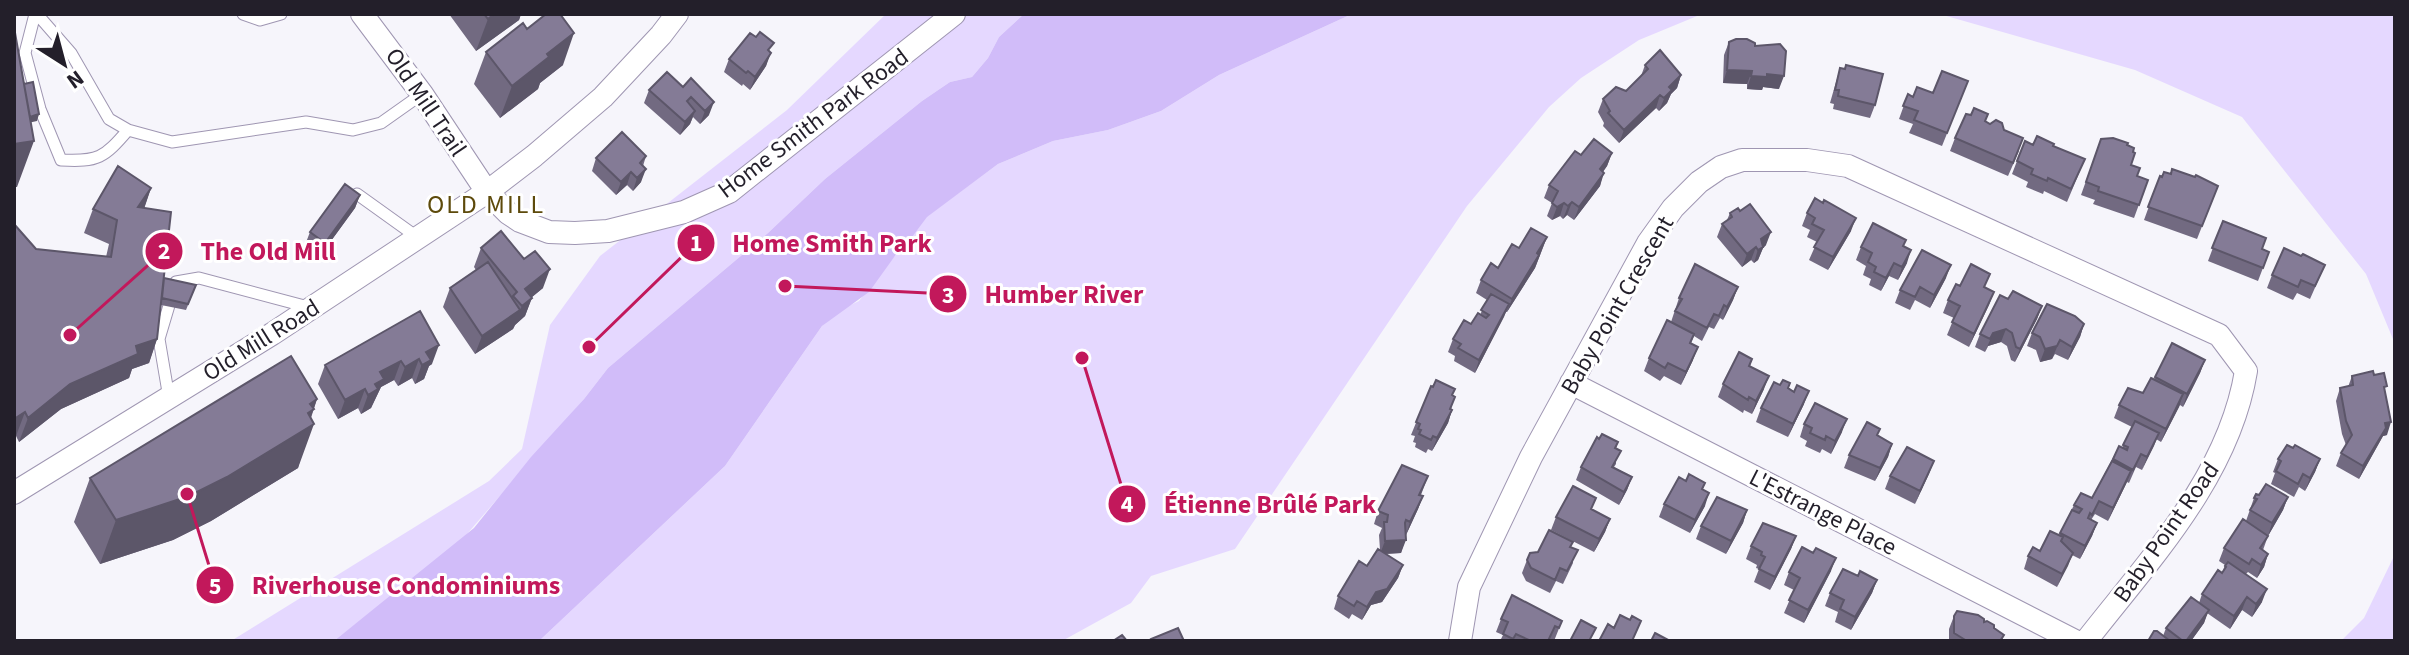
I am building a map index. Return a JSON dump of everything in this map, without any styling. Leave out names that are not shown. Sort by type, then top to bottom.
[{"type":"street","name":"Old Mill Trail","points":[[362,14],[422,94],[487,192]]},
{"type":"street","name":"Old Mill Road","points":[[14,493],[313,308],[487,192],[603,97],[677,14]]},
{"type":"street","name":"Home Smith Park Road","points":[[487,192],[520,221],[549,232],[608,231],[684,212],[729,192],[954,14]]},
{"type":"street","name":"Baby Point Crescent","points":[[1460,641],[1469,587],[1531,457],[1648,243],[1673,208],[1699,182],[1721,167],[1742,160],[1770,158],[1834,162],[1862,172],[2219,335],[2246,371]]},
{"type":"street","name":"Baby Point Road","points":[[2086,641],[2160,547],[2223,451],[2241,404],[2246,371]]},
{"type":"street","name":"L'Estrange Place","points":[[1571,383],[2075,641]]},
{"type":"lane","points":[[36,14],[25,53],[40,109],[61,160],[90,162],[112,150],[128,130]]},
{"type":"lane","points":[[36,14],[71,53],[109,119],[128,130],[172,142],[306,122],[353,130],[381,123],[422,94]]},
{"type":"lane","points":[[243,14],[260,20],[281,14]]},
{"type":"lane","points":[[357,194],[417,237]]},
{"type":"lane","points":[[169,398],[159,339],[176,282],[199,278],[313,308]]},
{"type":"shaded area","points":[[886,14],[1024,14],[999,37],[988,58],[972,77],[950,82],[922,101],[825,179],[768,233],[608,368],[460,542],[334,641],[231,641],[489,481],[522,449],[550,325],[600,256],[787,110]]},
{"type":"shaded area","points":[[1024,14],[1352,14],[1219,75],[1161,111],[1108,130],[1053,141],[998,164],[927,217],[869,292],[822,326],[725,466],[539,641],[334,641],[474,528],[608,368],[768,233],[825,179],[922,101],[950,82],[972,77],[988,58],[999,37]]},
{"type":"shaded area","points":[[1352,14],[1702,14],[1639,40],[1581,78],[1549,107],[1467,206],[1235,549],[1151,576],[1131,603],[1062,641],[539,641],[725,466],[822,326],[842,309],[859,301],[926,217],[998,164],[1053,141],[1108,130],[1161,111],[1219,75]]},
{"type":"shaded area","points":[[1928,14],[2395,14],[2395,344],[2366,274],[2242,117],[2135,70],[1943,15]]},
{"type":"shaded area","points":[[2395,554],[2395,641],[2341,641],[2364,618]]},
{"type":"building","points":[[546,14],[560,14],[574,33],[512,86],[486,52],[523,23],[527,29]]},
{"type":"building","points":[[14,27],[34,141],[14,144]]},
{"type":"building","points":[[760,32],[774,43],[755,77],[729,59],[750,33],[756,37]]},
{"type":"building","points":[[1747,39],[1755,46],[1780,44],[1786,51],[1784,76],[1751,76],[1752,71],[1727,70],[1729,42]]},
{"type":"building","points":[[1660,50],[1681,75],[1669,87],[1672,90],[1664,98],[1660,95],[1624,130],[1608,113],[1610,111],[1603,99],[1616,87],[1626,91],[1648,69],[1645,65]]},
{"type":"building","points":[[1846,65],[1883,74],[1875,105],[1838,96],[1839,90],[1835,90],[1840,68],[1845,69]]},
{"type":"building","points":[[1942,71],[1968,81],[1947,133],[1914,120],[1918,111],[1903,106],[1908,94],[1913,97],[1917,87],[1933,93]]},
{"type":"building","points":[[667,72],[683,87],[691,78],[714,102],[705,111],[691,97],[687,101],[695,111],[685,122],[649,90]]},
{"type":"building","points":[[33,82],[39,114],[30,117],[24,84]]},
{"type":"building","points":[[1974,108],[1988,114],[1985,121],[1990,124],[1996,120],[2002,123],[2004,130],[2023,138],[2013,163],[1955,138],[1966,114],[1971,115]]},
{"type":"building","points":[[622,132],[646,156],[640,163],[646,169],[637,178],[631,172],[621,182],[596,158]]},
{"type":"building","points":[[2037,136],[2085,159],[2071,189],[2031,174],[2033,169],[2017,161],[2025,141],[2033,145]]},
{"type":"building","points":[[2113,138],[2134,148],[2131,165],[2140,168],[2137,176],[2148,180],[2139,205],[2098,191],[2099,187],[2086,182],[2101,139]]},
{"type":"building","points":[[1594,139],[1612,153],[1600,169],[1604,173],[1579,207],[1572,202],[1568,206],[1564,203],[1557,207],[1552,203],[1558,191],[1549,185],[1575,151],[1581,155]]},
{"type":"building","points":[[118,166],[151,188],[138,207],[171,212],[157,339],[136,346],[138,354],[70,384],[28,418],[25,412],[14,419],[14,224],[36,249],[111,257],[117,220],[93,209]]},
{"type":"building","points":[[2172,169],[2196,175],[2218,186],[2202,226],[2148,207],[2160,176],[2164,172],[2171,174]]},
{"type":"building","points":[[345,184],[360,195],[325,243],[310,232]]},
{"type":"building","points":[[1815,198],[1856,218],[1833,257],[1814,247],[1824,230],[1812,224],[1815,218],[1807,213]]},
{"type":"building","points":[[1750,204],[1771,232],[1761,239],[1763,247],[1758,250],[1756,247],[1747,254],[1722,224],[1732,217],[1730,213]]},
{"type":"building","points":[[2223,221],[2266,238],[2262,249],[2269,252],[2263,268],[2212,248]]},
{"type":"building","points":[[1873,223],[1906,240],[1903,246],[1911,250],[1902,267],[1894,263],[1886,278],[1874,272],[1876,267],[1868,262],[1872,253],[1861,247]]},
{"type":"building","points":[[1531,228],[1547,237],[1512,299],[1481,280],[1491,263],[1498,268],[1512,244],[1519,248]]},
{"type":"building","points":[[501,231],[524,259],[535,251],[550,269],[525,289],[532,298],[522,306],[513,296],[517,292],[481,248]]},
{"type":"building","points":[[2284,248],[2325,265],[2315,286],[2301,280],[2298,287],[2272,275]]},
{"type":"building","points":[[1922,250],[1951,265],[1934,295],[1920,287],[1915,297],[1900,290]]},
{"type":"building","points":[[488,262],[520,310],[482,336],[450,288]]},
{"type":"building","points":[[1695,264],[1738,287],[1727,307],[1724,305],[1719,316],[1714,314],[1707,328],[1675,311]]},
{"type":"building","points":[[1971,264],[1990,274],[1984,287],[1994,292],[1974,334],[1952,322],[1960,306],[1948,300],[1956,284],[1960,286]]},
{"type":"building","points":[[164,278],[196,285],[188,304],[162,298]]},
{"type":"building","points":[[2013,291],[2042,306],[2020,349],[2016,347],[2012,333],[2006,329],[1993,333],[1990,339],[1980,334],[2000,295],[2008,299]]},
{"type":"building","points":[[1491,294],[1509,304],[1479,360],[1458,348],[1461,344],[1453,339],[1464,320],[1471,324],[1478,313],[1486,318],[1489,315],[1481,310]]},
{"type":"building","points":[[2047,304],[2075,316],[2084,324],[2072,347],[2060,340],[2057,346],[2045,349],[2040,337],[2032,333]]},
{"type":"building","points":[[420,311],[439,345],[426,352],[431,360],[422,365],[419,359],[405,367],[401,361],[380,372],[384,379],[375,384],[378,389],[368,395],[365,389],[345,400],[325,365]]},
{"type":"building","points":[[1667,320],[1694,334],[1690,343],[1698,347],[1686,372],[1668,363],[1665,368],[1649,358]]},
{"type":"building","points":[[2172,343],[2205,360],[2187,394],[2155,377]]},
{"type":"building","points":[[1739,352],[1752,359],[1749,366],[1769,376],[1756,401],[1749,397],[1748,400],[1723,384]]},
{"type":"building","points":[[291,356],[317,399],[310,404],[314,409],[308,413],[314,424],[227,477],[189,496],[116,520],[90,478]]},
{"type":"building","points":[[2373,371],[2374,375],[2384,373],[2391,422],[2385,423],[2386,428],[2363,466],[2341,453],[2352,435],[2340,388],[2353,385],[2352,376]]},
{"type":"building","points":[[2151,378],[2183,394],[2166,429],[2119,405],[2128,388],[2143,393]]},
{"type":"building","points":[[1436,380],[1455,389],[1452,395],[1455,397],[1452,410],[1437,438],[1433,436],[1431,440],[1419,434],[1420,424],[1416,422]]},
{"type":"building","points":[[1783,380],[1790,383],[1788,388],[1794,392],[1797,385],[1809,391],[1793,424],[1761,408],[1774,382],[1780,385]]},
{"type":"building","points":[[1815,403],[1847,419],[1835,441],[1810,433],[1812,428],[1804,424]]},
{"type":"building","points":[[2135,421],[2159,433],[2147,457],[2141,454],[2133,470],[2113,459],[2119,446],[2127,450],[2128,447],[2123,445]]},
{"type":"building","points":[[1867,422],[1880,429],[1877,435],[1892,444],[1880,468],[1849,455]]},
{"type":"building","points":[[1602,434],[1618,442],[1615,448],[1621,451],[1612,467],[1632,477],[1624,492],[1581,467],[1597,437],[1599,439]]},
{"type":"building","points":[[2287,445],[2293,448],[2295,445],[2320,459],[2310,478],[2303,474],[2298,484],[2276,471],[2281,461],[2278,459]]},
{"type":"building","points":[[1907,447],[1934,461],[1920,491],[1890,476]]},
{"type":"building","points":[[2112,461],[2131,471],[2113,508],[2099,501],[2092,515],[2090,513],[2088,518],[2097,523],[2085,546],[2060,533],[2072,510],[2079,513],[2082,509],[2074,505],[2081,493],[2092,498]]},
{"type":"building","points":[[1402,465],[1428,476],[1419,495],[1423,496],[1410,522],[1406,520],[1406,540],[1385,541],[1384,522],[1387,522],[1388,515],[1378,511]]},
{"type":"building","points":[[1689,474],[1705,483],[1702,489],[1709,493],[1695,520],[1664,504],[1679,477],[1686,481]]},
{"type":"building","points":[[2266,484],[2288,497],[2272,523],[2250,510],[2257,499],[2254,498],[2256,494],[2259,495]]},
{"type":"building","points":[[1573,486],[1596,498],[1591,509],[1610,519],[1599,539],[1556,517]]},
{"type":"building","points":[[1717,497],[1747,510],[1731,541],[1701,526]]},
{"type":"building","points":[[2243,519],[2268,536],[2260,548],[2268,554],[2261,565],[2252,559],[2249,564],[2224,548]]},
{"type":"building","points":[[1763,523],[1796,536],[1775,577],[1759,569],[1765,557],[1751,546]]},
{"type":"building","points":[[1549,530],[1573,542],[1570,547],[1578,550],[1567,571],[1560,568],[1555,580],[1531,568],[1527,560],[1530,553],[1538,552]]},
{"type":"building","points":[[2050,531],[2063,537],[2061,541],[2073,553],[2062,574],[2028,556],[2033,547],[2040,551]]},
{"type":"building","points":[[1802,547],[1813,553],[1816,548],[1836,558],[1808,610],[1789,600],[1800,578],[1789,572]]},
{"type":"building","points":[[1378,549],[1403,565],[1387,589],[1376,592],[1367,607],[1357,601],[1354,606],[1338,596],[1359,561],[1367,566]]},
{"type":"building","points":[[2228,562],[2267,589],[2256,604],[2247,597],[2234,616],[2202,594],[2218,570],[2222,573]]},
{"type":"building","points":[[1843,569],[1858,576],[1860,571],[1877,580],[1855,617],[1840,609],[1844,600],[1830,593]]},
{"type":"building","points":[[1512,595],[1562,621],[1559,628],[1555,626],[1548,641],[1531,641],[1516,634],[1513,639],[1503,634],[1508,622],[1501,619]]},
{"type":"building","points":[[2191,597],[2209,610],[2183,641],[2166,628]]},
{"type":"building","points":[[1957,611],[1978,615],[2004,635],[2000,641],[1967,641],[1954,633]]},
{"type":"building","points":[[1620,615],[1641,621],[1632,641],[1599,641],[1608,624],[1614,628]]},
{"type":"building","points":[[1581,620],[1596,628],[1589,641],[1570,641]]},
{"type":"building","points":[[1178,628],[1184,641],[1151,639]]},
{"type":"building","points":[[2157,631],[2170,641],[2148,641]]},
{"type":"building","points":[[1655,633],[1670,641],[1651,641]]},
{"type":"building","points":[[1122,635],[1127,641],[1113,641]]},
{"type":"place","name":"Humber River","points":[[785,286]]},
{"type":"place","name":"The Old Mill","points":[[70,335]]},
{"type":"place","name":"Home Smith Park","points":[[589,347]]},
{"type":"place","name":"Étienne Brûlé Park","points":[[1082,358]]},
{"type":"place","name":"Riverhouse Condominiums","points":[[187,494]]},
{"type":"district","name":"OLD MILL","points":[[486,204]]}]
